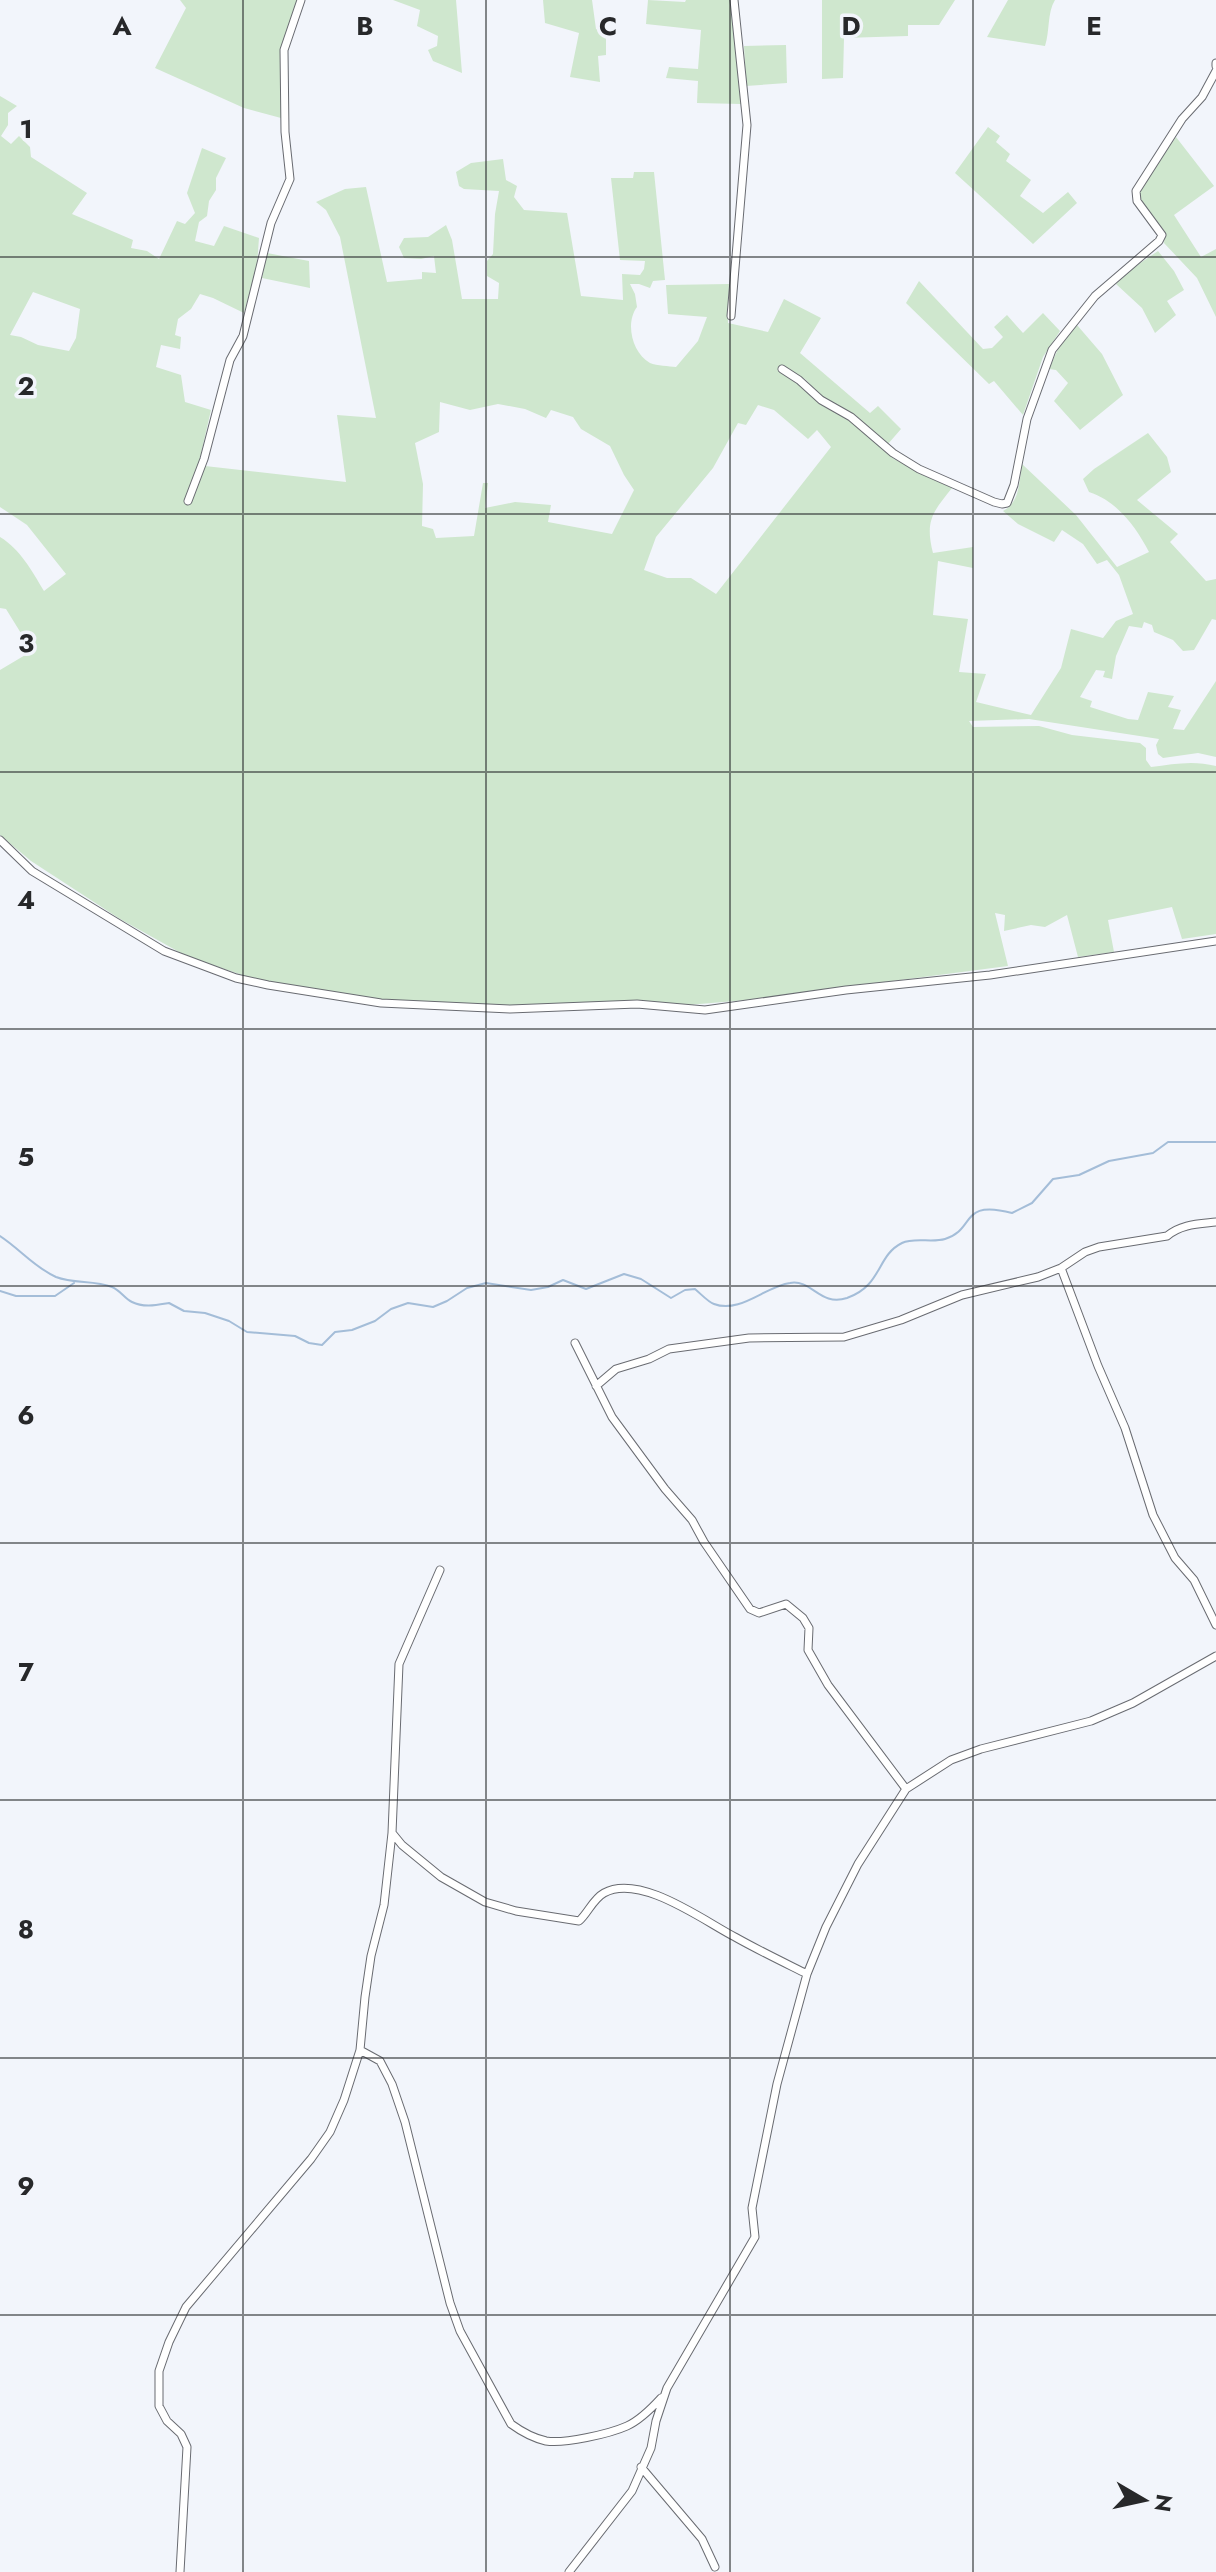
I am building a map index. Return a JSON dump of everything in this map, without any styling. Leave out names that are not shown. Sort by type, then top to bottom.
[{"type":"street","points":[[188,501],[204,459],[230,360],[243,336],[271,223],[290,179],[285,132],[284,50],[301,0]]},
{"type":"street","points":[[731,316],[747,125],[734,0]]},
{"type":"street","points":[[782,369],[821,400],[851,417],[893,453],[919,469],[994,502],[1007,503],[1014,485],[1027,419],[1052,350],[1095,296],[1159,241],[1162,235],[1137,201],[1136,191],[1182,119],[1202,97],[1216,66]]},
{"type":"street","points":[[0,840],[32,871],[164,951],[236,978],[381,1003],[510,1009],[637,1004],[705,1010],[846,990],[990,975],[1216,941]]},
{"type":"street","points":[[596,1386],[616,1369],[669,1349],[739,1339],[844,1337],[901,1320],[962,1295],[1038,1277],[1099,1247],[1167,1236],[1175,1229],[1188,1225],[1216,1222]]},
{"type":"street","points":[[1061,1268],[1125,1428],[1153,1515],[1175,1558],[1194,1580],[1216,1625]]},
{"type":"street","points":[[575,1343],[622,1433],[692,1520],[750,1609],[759,1613],[786,1604],[803,1618],[809,1630],[808,1650],[818,1669],[906,1789]]},
{"type":"street","points":[[180,2572],[187,2447],[159,2406],[159,2371],[186,2307],[311,2159],[330,2132],[344,2100],[360,2050],[365,1997],[384,1905],[392,1833],[399,1664],[440,1570]]},
{"type":"street","points":[[569,2572],[632,2491],[651,2448],[663,2396],[755,2237],[752,2208],[777,2084],[807,1974],[826,1927],[858,1864],[906,1789],[951,1760],[981,1749],[1091,1721],[1133,1703],[1216,1656]]},
{"type":"street","points":[[392,1833],[441,1877],[500,1907],[579,1921],[605,1892],[622,1889],[642,1891],[683,1907],[807,1974]]},
{"type":"street","points":[[360,2050],[380,2061],[392,2084],[405,2122],[450,2303],[460,2331],[511,2424],[535,2437],[565,2442],[627,2426],[647,2413],[663,2396]]},
{"type":"street","points":[[641,2467],[695,2530],[715,2567]]},
{"type":"green space","points":[[180,0],[297,0],[281,47],[281,118],[244,108],[155,68],[186,8]]},
{"type":"green space","points":[[393,0],[456,0],[462,73],[433,61],[428,50],[437,46],[438,36],[417,26],[420,10]]},
{"type":"green space","points":[[543,0],[592,0],[596,29],[606,30],[606,55],[598,56],[600,82],[570,77],[579,33],[545,23]]},
{"type":"green space","points":[[648,0],[731,0],[741,104],[697,103],[698,81],[666,78],[669,67],[698,69],[701,30],[646,24]]},
{"type":"green space","points":[[822,0],[955,0],[939,25],[908,25],[908,36],[844,38],[843,78],[822,79]]},
{"type":"green space","points":[[1008,0],[1055,0],[1045,46],[987,37]]},
{"type":"green space","points":[[786,45],[787,83],[746,86],[744,46]]},
{"type":"green space","points":[[0,96],[17,106],[8,113],[8,125],[1,136],[11,144],[19,136],[30,147],[31,157],[87,193],[72,214],[133,240],[131,248],[147,251],[159,259],[177,221],[185,224],[195,213],[187,193],[202,148],[226,158],[216,178],[216,190],[209,201],[207,216],[199,222],[195,241],[214,246],[224,226],[259,238],[257,265],[244,313],[200,294],[191,309],[178,319],[175,335],[181,337],[180,349],[161,345],[156,367],[181,375],[185,402],[211,410],[198,467],[185,503],[191,504],[205,466],[346,482],[337,415],[376,418],[340,237],[326,210],[316,202],[345,189],[366,187],[387,282],[422,279],[422,272],[436,273],[434,256],[404,258],[399,247],[404,238],[428,237],[446,225],[452,240],[462,299],[498,299],[499,283],[487,276],[487,261],[493,254],[499,191],[464,189],[459,186],[456,172],[471,163],[503,159],[506,180],[517,186],[514,197],[524,210],[567,213],[581,296],[623,300],[622,274],[640,275],[645,261],[620,260],[611,178],[633,178],[634,172],[654,172],[665,280],[653,281],[650,288],[630,284],[637,307],[631,321],[632,337],[639,352],[650,363],[676,367],[698,341],[707,317],[668,314],[666,285],[729,284],[728,323],[768,332],[784,299],[821,318],[800,353],[870,413],[878,406],[901,429],[888,444],[856,416],[825,400],[805,379],[791,373],[823,406],[854,423],[894,459],[952,488],[932,518],[930,533],[933,553],[973,547],[973,568],[938,561],[933,615],[968,619],[959,672],[986,674],[976,702],[1031,715],[1061,668],[1071,629],[1103,638],[1116,621],[1133,614],[1119,575],[1107,560],[1097,564],[1083,544],[1062,530],[1054,542],[1018,524],[1003,511],[1016,497],[1022,464],[1076,515],[1117,567],[1149,552],[1125,516],[1089,492],[1083,479],[1148,433],[1167,457],[1171,472],[1137,500],[1178,534],[1170,542],[1206,581],[1216,579],[1216,620],[1212,619],[1194,650],[1183,651],[1173,640],[1154,632],[1152,625],[1144,622],[1142,628],[1129,626],[1116,656],[1112,679],[1103,677],[1105,671],[1096,670],[1080,697],[1092,701],[1090,707],[1138,720],[1148,692],[1174,696],[1168,707],[1181,710],[1173,729],[1184,730],[1216,681],[1216,757],[1198,753],[1163,758],[1158,754],[1156,745],[1159,739],[1029,719],[969,721],[973,727],[1039,726],[1072,735],[1140,743],[1146,748],[1146,760],[1151,767],[1191,763],[1216,766],[1216,934],[1182,939],[1172,907],[1108,920],[1114,952],[1078,957],[1067,915],[1045,927],[1031,925],[1004,931],[1005,915],[995,913],[1008,966],[747,1000],[676,1006],[557,1008],[379,1001],[267,983],[188,957],[120,919],[31,861],[0,835],[0,670],[32,651],[6,609],[0,608],[0,537],[20,554],[44,591],[66,574],[27,525],[0,507]],"holes":[[[33,292],[80,309],[76,338],[69,351],[10,335]],[[440,402],[470,410],[498,404],[525,409],[546,418],[551,410],[573,417],[581,429],[610,446],[634,490],[612,534],[548,522],[551,505],[515,502],[485,508],[488,483],[483,483],[474,536],[436,538],[433,529],[422,526],[423,484],[415,443],[439,432]],[[758,405],[774,410],[808,439],[817,430],[831,447],[716,594],[691,578],[667,578],[644,570],[656,537],[713,468],[738,423],[746,425]]]},
{"type":"green space","points":[[988,127],[1000,136],[996,142],[1010,154],[1006,161],[1031,180],[1020,196],[1043,213],[1068,192],[1077,203],[1033,244],[955,173]]},
{"type":"green space","points":[[1176,137],[1214,186],[1174,215],[1201,257],[1216,249],[1216,317],[1197,278],[1164,243],[1165,232],[1138,196]]},
{"type":"green space","points":[[1158,251],[1184,290],[1167,301],[1176,315],[1155,333],[1142,308],[1116,284],[1127,272]]},
{"type":"green space","points":[[267,253],[309,261],[310,288],[262,278]]},
{"type":"green space","points":[[919,281],[983,349],[992,348],[1003,337],[994,327],[1007,315],[1023,333],[1043,313],[1060,331],[1043,357],[1023,415],[994,381],[989,384],[906,303]]},
{"type":"green space","points":[[1077,325],[1102,354],[1123,395],[1080,430],[1054,401],[1068,383],[1056,370],[1049,369],[1058,349]]},
{"type":"waterway","points":[[0,1236],[56,1277],[112,1287],[137,1304],[150,1306],[169,1303],[184,1311],[205,1313],[229,1321],[247,1332],[295,1336],[322,1345],[335,1332],[352,1330],[375,1321],[391,1309],[408,1303],[433,1307],[467,1288],[486,1283],[531,1290],[563,1280],[586,1289],[624,1274],[641,1279],[671,1298],[685,1290],[695,1289],[712,1303],[724,1306],[743,1303],[790,1283],[804,1285],[830,1299],[847,1298],[867,1286],[888,1255],[902,1243],[945,1239],[955,1235],[970,1217],[984,1210],[1012,1213],[1032,1203],[1053,1179],[1079,1175],[1109,1161],[1153,1153],[1168,1142],[1216,1142]]},
{"type":"waterway","points":[[0,1291],[16,1296],[55,1296],[74,1283]]}]
